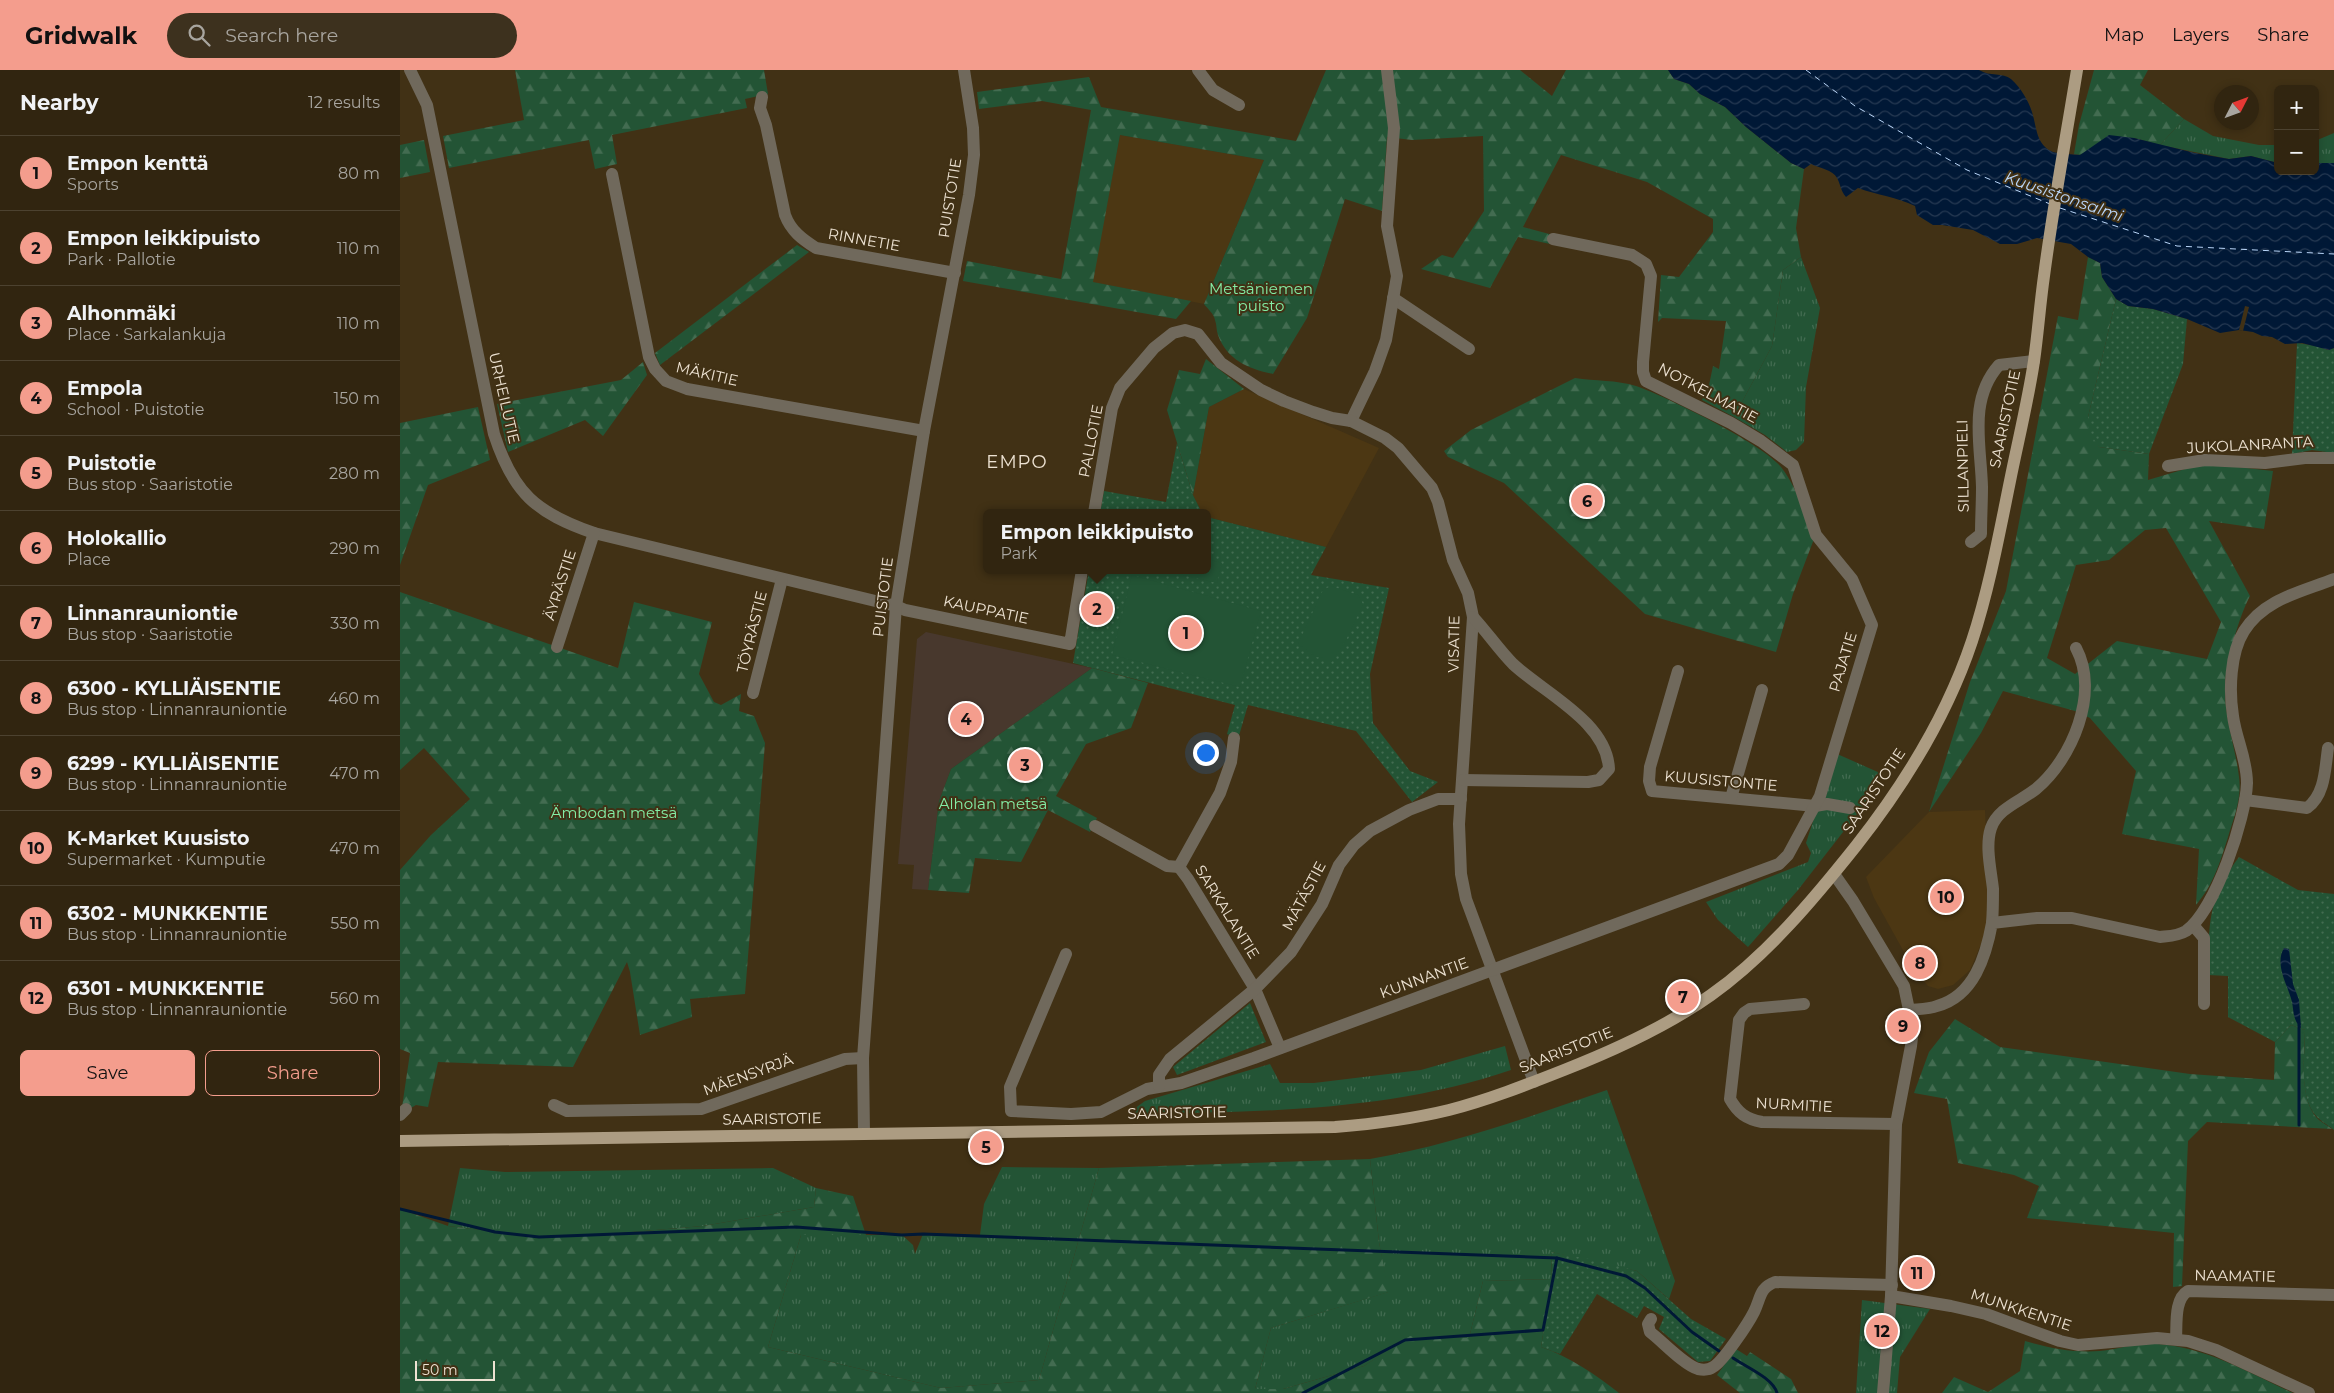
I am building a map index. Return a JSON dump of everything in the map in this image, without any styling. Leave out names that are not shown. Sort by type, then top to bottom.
[{"type":"main road","name":"SAARISTOTIE","points":[[400,1141],[1336,1127],[1372,1124],[1446,1111],[1486,1100],[1534,1082],[1607,1053],[1664,1025],[1713,994],[1762,951],[1796,917],[1869,830],[1901,783],[1936,725],[1971,643],[1998,546],[2034,361],[2043,276],[2077,70]]},
{"type":"street","name":"URHEILUTIE","points":[[410,70],[427,105],[488,406],[501,455],[519,488],[552,517],[594,533],[896,606]]},
{"type":"street","name":"PUISTOTIE","points":[[864,1134],[863,1058],[896,606],[924,432],[969,195],[974,155],[973,128],[964,70]]},
{"type":"street","points":[[1198,70],[1213,90],[1239,105]]},
{"type":"street","points":[[1350,421],[1375,371],[1386,340],[1397,276],[1388,226],[1394,128],[1387,70]]},
{"type":"street","name":"RINNETIE","points":[[762,97],[760,108],[766,125],[785,215],[790,227],[804,240],[816,248],[954,272]]},
{"type":"street","name":"MÄKITIE","points":[[612,174],[645,342],[655,369],[666,381],[687,389],[924,432]]},
{"type":"street","name":"NOTKELMATIE","points":[[1553,239],[1632,255],[1641,259],[1652,276],[1643,362],[1643,372],[1646,381],[1731,423],[1784,457]]},
{"type":"street","points":[[1393,298],[1469,350]]},
{"type":"street","name":"PALLOTIE","points":[[1095,509],[1112,408],[1120,388],[1154,348],[1173,334],[1185,330],[1198,334]]},
{"type":"street","name":"VISATIE","points":[[1198,334],[1221,364],[1261,390],[1284,402],[1326,416],[1350,421],[1385,438],[1398,448],[1432,488],[1438,502],[1453,560],[1468,593],[1473,617],[1461,799],[1459,847],[1461,874],[1466,899],[1534,1082]]},
{"type":"street","name":"SILLANPIELI","points":[[1971,542],[1981,534],[1982,488],[1977,418],[1981,398],[1993,372],[2000,365],[2034,361]]},
{"type":"street","name":"PAJATIE","points":[[1784,457],[1793,465],[1816,535],[1852,579],[1872,625],[1815,806]]},
{"type":"street","name":"JUKOLANRANTA","points":[[2168,466],[2205,460],[2265,463],[2305,458],[2334,458]]},
{"type":"street","name":"ÄYRÄSTIE","points":[[556,647],[594,533]]},
{"type":"street","name":"KAUPPATIE","points":[[896,606],[905,610],[1070,644],[1081,574]]},
{"type":"street","name":"TÖYRÄSTIE","points":[[753,693],[782,579]]},
{"type":"street","points":[[1992,923],[2037,918],[2072,918],[2160,937],[2179,934],[2193,925],[2208,905],[2231,852],[2245,800],[2247,782],[2244,760],[2233,717],[2231,700],[2233,666],[2243,632],[2262,608],[2277,600],[2334,579]]},
{"type":"street","points":[[1463,780],[1588,782],[1599,780],[1609,769],[1608,756],[1601,740],[1545,688],[1512,662],[1473,617]]},
{"type":"street","points":[[1910,1010],[1936,1007],[1958,997],[1968,985],[1981,963],[1992,923],[1993,890],[1989,839],[1991,828],[2005,810],[2047,780],[2072,738],[2081,718],[2085,698],[2082,663],[2076,648]]},
{"type":"street","name":"KUUSISTONTIE","points":[[1678,671],[1650,768],[1649,781],[1652,791],[1815,806],[1827,804],[1850,808]]},
{"type":"street","points":[[1731,798],[1762,690]]},
{"type":"street","name":"SARKALANTIE","points":[[1234,738],[1232,762],[1220,793],[1179,867],[1237,957],[1255,989],[1280,1048]]},
{"type":"street","points":[[2245,800],[2307,808],[2315,802],[2320,794],[2328,748]]},
{"type":"street","name":"MÄTÄSTIE","points":[[1159,1086],[1159,1075],[1170,1059],[1255,989],[1291,952],[1308,929],[1322,904],[1339,865],[1354,845],[1370,831],[1409,810],[1438,799],[1461,799]]},
{"type":"street","name":"KUNNANTIE","points":[[1066,954],[1010,1087],[1011,1111],[1071,1114],[1102,1112],[1147,1089],[1181,1083],[1280,1048],[1779,864],[1788,855],[1815,806]]},
{"type":"street","points":[[1095,826],[1167,866],[1179,867]]},
{"type":"street","points":[[1834,874],[1853,901],[1900,978],[1910,1010],[1913,1029],[1896,1124],[1892,1291],[1883,1393]]},
{"type":"street","points":[[2193,925],[2204,938],[2204,1004]]},
{"type":"street","name":"NURMITIE","points":[[1804,1004],[1750,1009],[1739,1020],[1730,1099],[1734,1106],[1748,1119],[1762,1122],[1896,1124]]},
{"type":"street","name":"MÄENSYRJÄ","points":[[554,1105],[567,1111],[701,1109],[845,1060],[863,1058]]},
{"type":"street","name":"MUNKKENTIE","points":[[1651,1320],[1648,1324],[1650,1332],[1690,1365],[1706,1370],[1714,1367],[1720,1361],[1749,1320],[1762,1290],[1775,1282],[1892,1291],[1986,1314],[2060,1341],[2078,1344],[2157,1338],[2176,1339],[2216,1350],[2310,1393]]},
{"type":"street","name":"NAAMATIE","points":[[2176,1339],[2179,1301],[2182,1294],[2188,1291],[2334,1295]]},
{"type":"shaded area","points":[[1120,135],[1264,160],[1204,304],[1092,282]]},
{"type":"shaded area","points":[[1244,389],[1379,448],[1326,547],[1211,518],[1211,509],[1200,509],[1193,495],[1209,407]]},
{"type":"shaded area","points":[[926,632],[1092,668],[951,769],[939,801],[928,890],[912,889],[914,865],[898,864],[917,639]]},
{"type":"shaded area","points":[[1985,810],[1990,923],[1970,970],[1953,985],[1938,989],[1928,986],[1914,970],[1874,898],[1866,877],[1929,812]]},
{"type":"green space","points":[[515,70],[764,70],[768,94],[745,99],[747,108],[612,135],[617,164],[595,169],[589,140],[449,168],[443,136],[524,120]]},
{"type":"green space","name":"Metsäniemen puisto","points":[[1326,70],[1520,70],[1552,96],[1566,70],[1668,70],[1674,79],[1689,84],[1700,94],[1725,107],[1746,127],[1791,163],[1804,169],[1796,228],[1801,257],[1783,270],[1772,346],[1734,417],[1702,400],[1709,385],[1713,366],[1719,369],[1726,321],[1662,318],[1658,322],[1661,275],[1679,277],[1713,232],[1713,219],[1647,182],[1561,155],[1523,227],[1553,235],[1550,244],[1518,237],[1490,288],[1421,269],[1442,255],[1453,258],[1484,211],[1483,136],[1412,140],[1387,137],[1382,211],[1345,199],[1307,318],[1273,374],[1247,366],[1227,351],[1218,335],[1216,322],[1204,304],[1264,160],[1120,135],[1093,282],[1191,301],[1176,319],[963,281],[967,261],[1061,279],[1091,110],[1042,101],[979,109],[977,92],[1089,77],[1101,107],[1296,141]]},
{"type":"green space","points":[[2094,70],[2148,70],[2140,85],[2184,119],[2160,145],[2134,138],[2080,155],[2074,154],[2079,125]]},
{"type":"green space","points":[[2184,119],[2213,136],[2259,145],[2274,145],[2274,162],[2251,156],[2229,159],[2160,145]]},
{"type":"green space","points":[[2334,133],[2334,163],[2319,163],[2319,139]]},
{"type":"green space","points":[[424,140],[430,172],[400,178],[400,145]]},
{"type":"green space","points":[[797,245],[809,252],[660,365],[655,353]]},
{"type":"green space","points":[[1801,257],[1820,308],[1806,387],[1804,442],[1796,450],[1787,452],[1765,435],[1734,417],[1772,346],[1783,270]]},
{"type":"green space","points":[[2088,257],[2100,263],[2102,277],[2116,299],[2088,417],[2099,447],[2149,454],[2148,480],[2192,467],[2211,464],[2273,471],[2264,529],[2209,521],[2250,596],[2241,616],[2233,642],[2225,681],[2225,702],[2240,785],[2237,808],[2216,872],[2196,905],[2199,849],[2122,834],[2136,771],[2090,718],[2075,711],[2003,691],[1981,733],[1929,812],[1970,682],[2006,591],[2058,316],[2078,320]],"holes":[[[2166,528],[2221,622],[2207,659],[2117,641],[2075,674],[2047,658],[2076,565],[2109,560],[2145,530]]]},
{"type":"green space","points":[[2116,299],[2128,306],[2153,309],[2187,319],[2183,364],[2149,454],[2099,447],[2089,432],[2088,417]]},
{"type":"green space","points":[[2297,343],[2328,350],[2334,348],[2334,453],[2312,450],[2292,454]]},
{"type":"green space","points":[[1206,359],[1244,389],[1209,407],[1193,495],[1167,410],[1179,370],[1200,374]]},
{"type":"green space","points":[[643,362],[647,375],[603,436],[585,420],[508,452],[497,404],[621,380]]},
{"type":"green space","points":[[1575,378],[1621,383],[1650,391],[1713,422],[1755,446],[1771,457],[1787,475],[1796,492],[1814,539],[1793,594],[1776,652],[1645,614],[1504,483],[1448,457],[1444,451],[1471,430]]},
{"type":"green space","points":[[478,407],[490,460],[428,485],[400,565],[400,423]]},
{"type":"green space","points":[[1177,443],[1193,495],[1200,509],[1101,509],[1104,491],[1166,502]]},
{"type":"green space","points":[[1211,518],[1326,547],[1311,575],[1389,588],[1370,674],[1373,723],[1410,771],[1438,782],[1412,802],[1356,731],[1248,705],[1238,739],[1227,734],[1235,705],[1073,663],[1088,574],[1211,574]]},
{"type":"green space","points":[[1211,560],[1222,563],[1217,583],[1179,574],[1211,574]]},
{"type":"green space","points":[[1132,575],[1261,611],[1240,687],[1112,655]]},
{"type":"green space","points":[[1331,586],[1358,595],[1363,604],[1346,640],[1330,664],[1298,644],[1323,590]]},
{"type":"green space","name":"Ämbodan metsä","points":[[400,592],[618,668],[634,602],[712,622],[699,674],[714,702],[721,705],[741,694],[739,711],[754,716],[765,743],[745,994],[690,999],[692,1017],[640,1035],[627,962],[573,1067],[438,1062],[428,1107],[416,1105],[401,1114],[410,1053],[400,1049],[400,870],[431,835],[470,799],[424,748],[400,770]]},
{"type":"green space","name":"Alholan metsä","points":[[1092,668],[1148,683],[1131,728],[1086,744],[1056,796],[1097,818],[1090,832],[1048,810],[1021,862],[975,858],[969,893],[928,890],[939,801],[951,769]]},
{"type":"green space","points":[[1835,753],[1880,773],[1864,805],[1798,890],[1748,947],[1718,920],[1706,902],[1808,862],[1811,853],[1806,843]]},
{"type":"green space","points":[[2239,857],[2298,890],[2334,894],[2334,1130],[2315,1115],[2306,1094],[2304,1083],[2305,1030],[2291,1025],[2275,1042],[2228,1017],[2228,976],[2208,975],[2210,926],[2215,900],[2221,886]]},
{"type":"green space","points":[[1250,1003],[1266,1042],[1177,1075],[1173,1067]]},
{"type":"green space","points":[[1955,1019],[2000,1047],[2190,1074],[2274,1080],[2275,1042],[2291,1025],[2305,1030],[2304,1077],[2308,1101],[2312,1111],[2319,1120],[2332,1129],[2207,1122],[2188,1141],[2182,1286],[2173,1287],[2174,1233],[2027,1218],[2039,1186],[2014,1175],[1958,1163],[1947,1099],[1914,1093],[1929,1052]]},
{"type":"green space","points":[[1505,1046],[1511,1070],[1465,1084],[1417,1094],[1370,1102],[1322,1107],[1225,1112],[1127,1114],[1145,1101],[1270,1064],[1280,1083],[1314,1083],[1421,1070]]},
{"type":"green space","points":[[1607,1090],[1675,1281],[1669,1299],[1637,1271],[1551,1252],[1552,1279],[1483,1281],[1469,1338],[1410,1337],[1364,1366],[1283,1389],[1255,1389],[1271,1328],[1388,1292],[1379,1242],[1370,1159],[1460,1138]]},
{"type":"green space","points":[[1370,1159],[1379,1242],[1389,1292],[1271,1328],[1255,1389],[1283,1389],[1364,1366],[1410,1336],[1469,1338],[1483,1281],[1552,1279],[1541,1347],[1582,1367],[1619,1393],[400,1393],[400,1209],[448,1226],[539,1237],[584,1236],[703,1226],[814,1207],[816,1188],[853,1196],[866,1235],[801,1235],[768,1347],[941,1388],[1039,1380],[1099,1168]]},
{"type":"green space","points":[[1002,1167],[1099,1168],[1039,1380],[941,1388],[768,1347],[801,1235],[902,1235],[913,1245],[915,1254],[923,1234],[980,1235],[984,1204]]},
{"type":"green space","points":[[460,1168],[505,1172],[773,1168],[816,1188],[814,1207],[703,1226],[584,1236],[539,1237],[448,1226]]},
{"type":"green space","points":[[1551,1252],[1600,1261],[1637,1271],[1691,1319],[1726,1339],[1710,1361],[1698,1362],[1659,1329],[1664,1317],[1644,1306],[1637,1318],[1597,1294],[1560,1354],[1541,1347],[1552,1279]]},
{"type":"green space","points":[[1862,1300],[1930,1309],[1900,1357],[1897,1393],[1856,1393]]},
{"type":"green space","points":[[2025,1341],[2071,1351],[2100,1351],[2143,1344],[2175,1346],[2227,1362],[2293,1393],[1942,1393],[1954,1377],[1988,1392],[2020,1371]]},
{"type":"green space","points":[[1736,1349],[1747,1356],[1750,1352],[1791,1379],[1798,1393],[1740,1393],[1717,1375]]},
{"type":"water","name":"Kuusistonsalmi","points":[[1668,70],[1979,70],[2008,77],[2015,83],[2021,90],[2032,112],[2040,140],[2047,149],[2053,152],[2080,155],[2109,135],[2134,138],[2229,159],[2251,156],[2274,162],[2274,175],[2319,175],[2319,163],[2334,163],[2334,348],[2329,350],[2302,343],[2285,344],[2272,337],[2239,330],[2220,333],[2187,319],[2153,309],[2128,306],[2116,299],[2102,277],[2100,263],[2088,257],[2071,244],[2037,238],[2017,244],[2000,244],[1973,230],[1933,225],[1917,215],[1915,206],[1894,198],[1858,188],[1846,197],[1835,175],[1811,164],[1804,169],[1791,163],[1746,127],[1725,107],[1700,94],[1689,84],[1674,79]]},
{"type":"water","points":[[2284,948],[2289,949],[2293,984],[2299,1000],[2301,1028],[2295,1019],[2292,1002],[2281,968],[2280,961]]},
{"type":"pier","points":[[2245,306],[2249,307],[2243,331],[2239,330]]},
{"type":"waterway","points":[[2299,1024],[2299,1125]]},
{"type":"waterway","points":[[400,1209],[495,1232],[539,1237],[796,1227],[902,1235],[923,1234],[1557,1258],[1626,1276],[1645,1288],[1692,1332],[1719,1351]]},
{"type":"waterway","points":[[1303,1393],[1405,1340],[1543,1330],[1557,1258]]},
{"type":"waterway","points":[[1733,1358],[1765,1378],[1777,1393]]},
{"type":"ferry route","points":[[1806,70],[1855,106],[1967,170],[2050,204]]},
{"type":"ferry route","points":[[2060,208],[2177,246],[2334,254]]},
{"type":"place","name":"Holokallio","points":[[1587,501]]},
{"type":"place","name":"Empon leikkipuisto","points":[[1097,609]]},
{"type":"place","name":"Empon kenttä","points":[[1186,633]]},
{"type":"place","name":"Empola","points":[[966,719]]},
{"type":"place","name":"Alhonmäki","points":[[1025,765]]},
{"type":"place","name":"K-Market Kuusisto","points":[[1946,897]]},
{"type":"place","name":"6300 - KYLLIÄISENTIE","points":[[1920,963]]},
{"type":"place","name":"Linnanrauniontie","points":[[1683,997]]},
{"type":"place","name":"6299 - KYLLIÄISENTIE","points":[[1903,1026]]},
{"type":"place","name":"Puistotie","points":[[986,1147]]},
{"type":"place","name":"6302 - MUNKKENTIE","points":[[1917,1273]]},
{"type":"place","name":"6301 - MUNKKENTIE","points":[[1882,1331]]},
{"type":"district","name":"EMPO","points":[[1017,462]]}]
